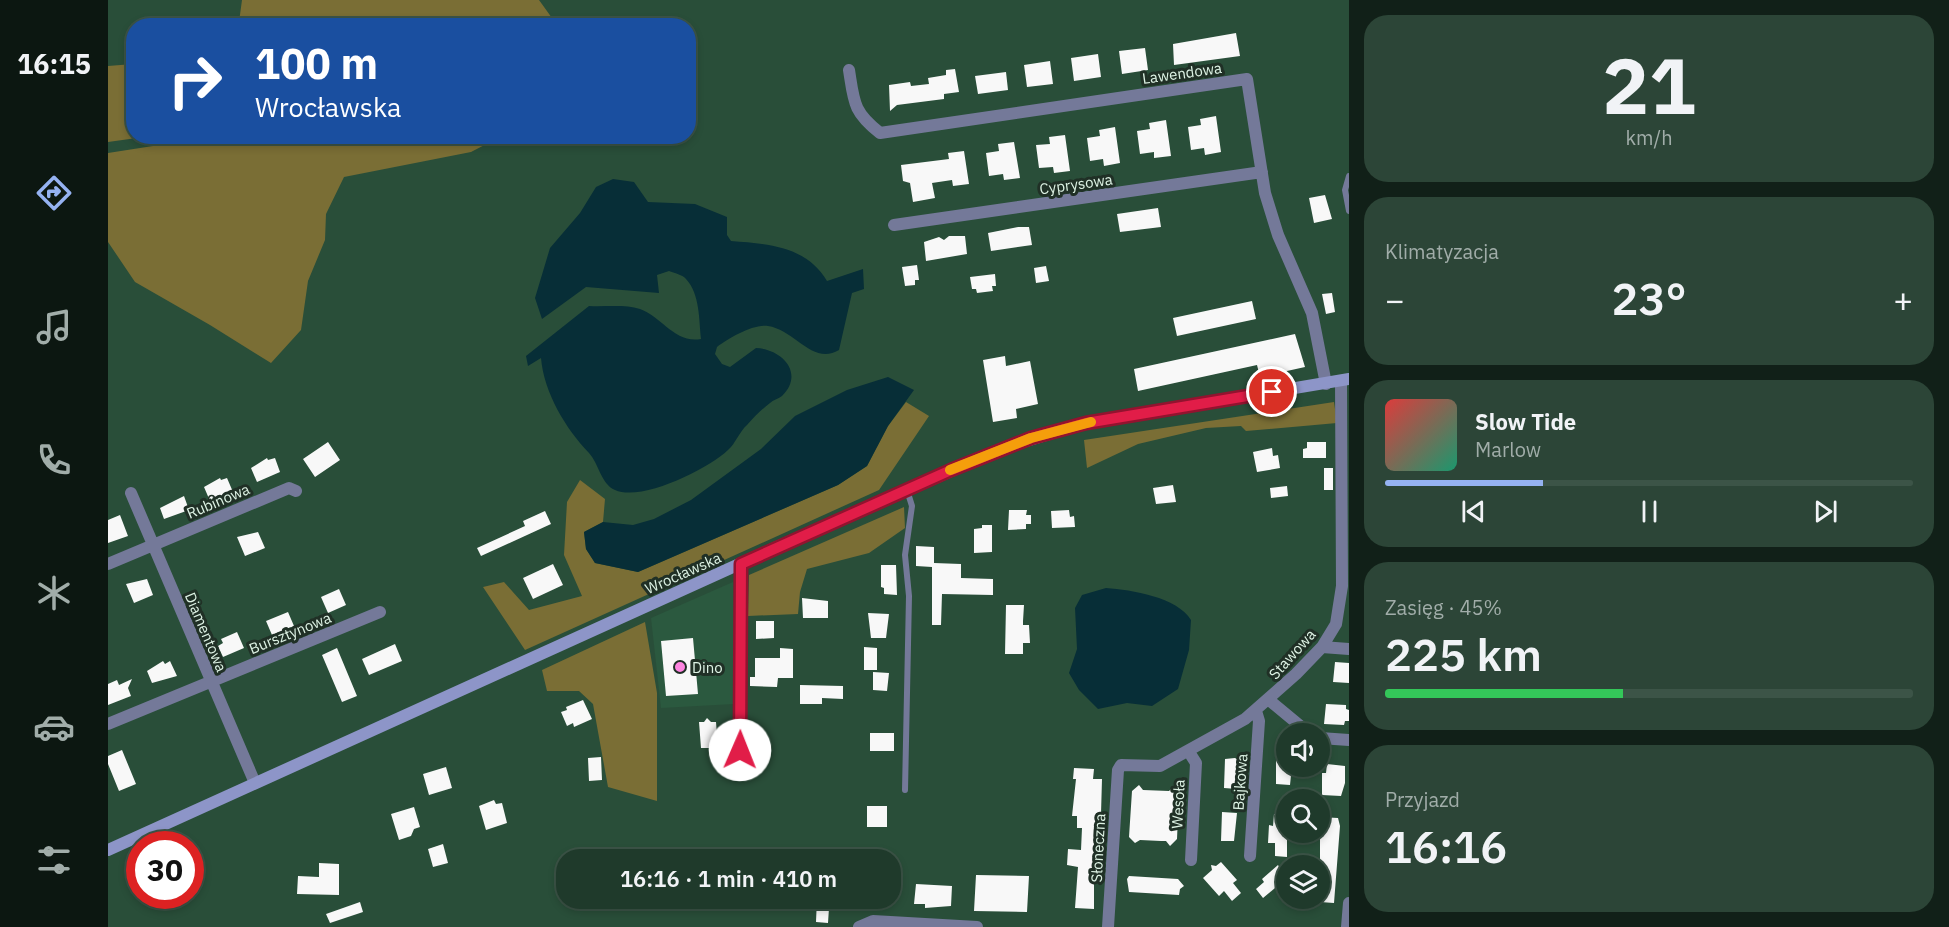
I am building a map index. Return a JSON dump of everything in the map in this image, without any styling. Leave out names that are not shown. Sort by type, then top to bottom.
[{"type":"main road","name":"Wrocławska","points":[[108,850],[1006,447],[1065,428],[1345,380]]},
{"type":"street","name":"Lawendowa","points":[[849,70],[853,99],[862,118],[880,133],[1248,79],[1262,172],[1278,235],[1312,313],[1326,384]]},
{"type":"street","name":"Cyprysowa","points":[[894,225],[1262,172]]},
{"type":"street","name":"Stawowa","points":[[1118,770],[1126,763],[1160,766],[1189,752],[1256,711],[1322,647],[1336,624],[1342,586],[1345,380]]},
{"type":"street","name":"Rubinowa","points":[[108,564],[289,488],[296,491]]},
{"type":"street","name":"Diamentowa","points":[[131,493],[253,784]]},
{"type":"street","points":[[740,750],[741,564]]},
{"type":"street","name":"Bursztynowa","points":[[108,724],[380,612]]},
{"type":"street","points":[[1322,647],[1349,649]]},
{"type":"street","points":[[1269,700],[1297,723]]},
{"type":"street","name":"Bajkowa","points":[[1250,856],[1259,721],[1256,711]]},
{"type":"street","points":[[1330,739],[1349,740]]},
{"type":"street","name":"Wesoła","points":[[1189,752],[1196,763],[1191,860]]},
{"type":"street","name":"Słoneczna","points":[[1108,927],[1118,770]]},
{"type":"street","points":[[1347,927],[1349,903]]},
{"type":"street","points":[[859,927],[873,921],[977,927]]},
{"type":"lane","points":[[1349,176],[1345,190],[1349,211]]},
{"type":"lane","points":[[904,790],[909,596],[905,555],[912,506],[907,490]]},
{"type":"shaded area","points":[[242,0],[539,0],[552,18],[240,18]]},
{"type":"shaded area","points":[[126,65],[126,140],[108,142],[108,66]]},
{"type":"shaded area","points":[[166,144],[486,144],[471,152],[344,177],[326,214],[325,240],[308,281],[301,330],[271,363],[135,282],[108,242],[108,153]]},
{"type":"shaded area","points":[[906,402],[929,416],[879,490],[525,650],[483,587],[504,582],[529,610],[582,596],[564,555],[567,502],[580,480],[605,499],[603,522],[584,532],[586,549],[595,563],[638,572],[838,485],[867,466],[888,426]]},
{"type":"shaded area","points":[[1334,402],[1337,423],[1246,431],[1241,426],[1206,428],[1138,444],[1087,468],[1084,440]]},
{"type":"shaded area","points":[[904,507],[905,528],[869,553],[807,569],[800,592],[798,614],[748,616],[749,575]]},
{"type":"shaded area","points":[[733,582],[734,704],[661,708],[651,618]]},
{"type":"shaded area","points":[[645,622],[657,693],[657,801],[608,787],[593,704],[579,691],[547,691],[542,670]]},
{"type":"water","points":[[613,179],[634,182],[648,202],[695,204],[727,217],[727,235],[731,241],[773,246],[797,254],[818,269],[827,281],[863,269],[864,289],[852,293],[839,350],[830,354],[821,354],[812,350],[778,329],[768,326],[748,329],[717,347],[715,354],[722,364],[730,367],[756,348],[774,353],[782,358],[791,371],[789,387],[782,396],[755,416],[731,447],[719,458],[674,482],[657,488],[627,493],[615,490],[603,479],[592,458],[564,422],[551,397],[541,358],[528,366],[526,356],[589,306],[634,307],[648,313],[676,334],[701,339],[698,308],[691,285],[681,275],[669,271],[657,275],[659,293],[586,287],[542,319],[535,298],[550,248],[580,213],[596,187]]},
{"type":"water","points":[[888,377],[914,390],[888,426],[867,466],[838,485],[638,572],[595,563],[586,549],[584,532],[603,522],[633,525],[654,519],[691,500],[761,449],[795,416],[847,390]]},
{"type":"water","points":[[1106,588],[1141,593],[1165,600],[1184,612],[1191,620],[1189,650],[1178,689],[1152,706],[1127,703],[1098,709],[1079,690],[1069,673],[1077,649],[1075,608],[1082,595]]},
{"type":"building","points":[[1236,33],[1240,56],[1174,65],[1173,44]]},
{"type":"building","points":[[1145,48],[1148,70],[1122,74],[1119,51]]},
{"type":"building","points":[[1098,54],[1101,77],[1074,81],[1071,58]]},
{"type":"building","points":[[1050,61],[1053,84],[1027,87],[1024,65]]},
{"type":"building","points":[[955,69],[959,92],[944,94],[944,99],[897,105],[890,111],[889,85],[910,82],[911,86],[929,84],[928,78],[946,75],[946,70]]},
{"type":"building","points":[[1006,72],[1008,90],[978,94],[975,76]]},
{"type":"building","points":[[1216,116],[1221,152],[1205,155],[1204,148],[1191,150],[1188,127],[1201,125],[1200,119]]},
{"type":"building","points":[[1166,120],[1171,156],[1154,158],[1154,152],[1140,154],[1137,131],[1150,129],[1149,123]]},
{"type":"building","points":[[1115,127],[1120,163],[1104,166],[1103,159],[1090,161],[1087,138],[1100,136],[1099,130]]},
{"type":"building","points":[[1065,135],[1070,171],[1054,173],[1053,167],[1039,168],[1036,145],[1050,144],[1049,137]]},
{"type":"building","points":[[1014,142],[1020,178],[1004,180],[1003,174],[989,176],[986,153],[999,151],[998,144]]},
{"type":"building","points":[[964,151],[969,184],[953,186],[952,180],[932,183],[935,198],[913,202],[910,183],[903,181],[901,165],[949,159],[948,153]]},
{"type":"building","points":[[1325,195],[1332,219],[1314,223],[1309,198]]},
{"type":"building","points":[[1158,208],[1161,227],[1120,232],[1117,214]]},
{"type":"building","points":[[1029,227],[1032,245],[991,251],[988,233]]},
{"type":"building","points":[[949,236],[965,236],[967,254],[926,261],[924,242],[939,237],[944,240]]},
{"type":"building","points":[[917,265],[919,280],[915,280],[915,285],[905,286],[902,267]]},
{"type":"building","points":[[1046,266],[1049,281],[1036,283],[1034,268]]},
{"type":"building","points":[[995,274],[996,286],[992,286],[993,291],[977,293],[976,289],[972,289],[970,277]]},
{"type":"building","points":[[1332,293],[1335,312],[1326,314],[1322,294]]},
{"type":"building","points":[[1252,301],[1256,319],[1177,336],[1173,318]]},
{"type":"building","points":[[1295,334],[1305,367],[1260,377],[1257,365],[1138,391],[1134,369]]},
{"type":"building","points":[[1005,356],[1006,366],[1030,361],[1038,404],[1016,409],[1017,418],[993,422],[983,360]]},
{"type":"building","points":[[328,442],[340,460],[315,477],[303,459]]},
{"type":"building","points":[[1307,442],[1326,442],[1326,458],[1303,458],[1303,449],[1307,448]]},
{"type":"building","points":[[1272,448],[1273,456],[1278,455],[1280,468],[1257,472],[1253,452]]},
{"type":"building","points":[[267,458],[268,460],[275,458],[280,472],[257,482],[251,468]]},
{"type":"building","points":[[1324,468],[1333,468],[1333,490],[1324,490]]},
{"type":"building","points":[[220,478],[221,480],[227,478],[233,492],[210,501],[204,487]]},
{"type":"building","points":[[1173,485],[1176,502],[1156,504],[1153,488]]},
{"type":"building","points":[[1287,486],[1288,496],[1271,498],[1270,488]]},
{"type":"building","points":[[184,496],[189,510],[164,519],[160,508]]},
{"type":"building","points":[[1009,510],[1027,510],[1026,515],[1031,515],[1031,524],[1026,524],[1026,529],[1008,530]]},
{"type":"building","points":[[1069,510],[1070,517],[1074,516],[1075,527],[1052,528],[1051,511]]},
{"type":"building","points":[[545,511],[551,524],[481,556],[477,548],[525,526],[523,521]]},
{"type":"building","points":[[120,515],[128,536],[108,543],[108,520]]},
{"type":"building","points":[[982,525],[992,525],[992,552],[974,553],[974,529],[982,528]]},
{"type":"building","points":[[258,532],[265,548],[245,556],[237,537]]},
{"type":"building","points":[[916,546],[934,547],[934,563],[961,564],[961,578],[993,579],[993,595],[942,594],[941,625],[932,625],[932,567],[916,566]]},
{"type":"building","points":[[553,564],[563,585],[533,599],[523,578]]},
{"type":"building","points":[[881,565],[896,565],[897,595],[884,594],[884,588],[881,587]]},
{"type":"building","points":[[147,579],[153,595],[134,603],[126,584]]},
{"type":"building","points":[[339,589],[346,605],[328,613],[321,597]]},
{"type":"building","points":[[802,598],[828,601],[828,618],[803,618]]},
{"type":"building","points":[[1006,605],[1024,605],[1023,625],[1029,625],[1030,643],[1023,643],[1023,654],[1005,654]]},
{"type":"building","points":[[288,612],[294,626],[272,635],[266,621]]},
{"type":"building","points":[[868,613],[889,614],[886,638],[871,638]]},
{"type":"building","points":[[756,621],[774,621],[774,638],[756,639]]},
{"type":"building","points":[[237,632],[244,648],[223,657],[218,646],[223,643],[221,639]]},
{"type":"building","name":"Dino","points":[[693,638],[698,694],[666,696],[661,641]]},
{"type":"building","points":[[395,644],[402,661],[369,675],[362,659]]},
{"type":"building","points":[[864,647],[877,648],[877,670],[864,670]]},
{"type":"building","points":[[337,648],[357,696],[342,702],[322,655]]},
{"type":"building","points":[[780,648],[793,649],[793,678],[778,678],[777,687],[750,686],[750,677],[755,677],[755,658],[780,658]]},
{"type":"building","points":[[163,661],[165,664],[170,661],[177,676],[152,683],[147,671]]},
{"type":"building","points":[[1335,662],[1349,663],[1349,683],[1333,682]]},
{"type":"building","points":[[873,672],[889,673],[887,691],[873,690]]},
{"type":"building","points":[[132,679],[128,688],[131,696],[108,705],[108,684],[117,680],[119,685]]},
{"type":"building","points":[[800,685],[843,686],[843,699],[822,698],[822,704],[800,704]]},
{"type":"building","points":[[583,700],[592,719],[574,727],[573,723],[567,726],[561,712],[567,710],[566,707]]},
{"type":"building","points":[[1326,704],[1346,705],[1346,709],[1349,710],[1349,721],[1345,721],[1344,725],[1324,723]]},
{"type":"building","points":[[707,718],[711,722],[716,722],[718,748],[701,748],[699,722],[704,722]]},
{"type":"building","points":[[870,733],[894,733],[894,751],[870,751]]},
{"type":"building","points":[[122,750],[136,784],[119,791],[108,764],[108,756]]},
{"type":"building","points":[[601,757],[602,780],[589,781],[588,758]]},
{"type":"building","points":[[1235,758],[1240,761],[1237,789],[1224,788],[1225,759]]},
{"type":"building","points":[[1330,764],[1345,766],[1345,783],[1341,796],[1330,795],[1330,789],[1322,789],[1322,777],[1330,777]]},
{"type":"building","points":[[446,767],[452,788],[429,795],[423,774]]},
{"type":"building","points":[[1074,768],[1094,769],[1093,779],[1102,779],[1101,814],[1096,813],[1094,845],[1094,909],[1075,908],[1078,867],[1067,865],[1068,849],[1081,850],[1082,828],[1077,828],[1077,816],[1072,816],[1076,779],[1073,779]]},
{"type":"building","points":[[1276,777],[1291,777],[1290,785],[1276,784]]},
{"type":"building","points":[[1139,785],[1143,790],[1169,791],[1173,787],[1179,792],[1177,839],[1170,846],[1166,841],[1140,840],[1135,843],[1129,837],[1132,791]]},
{"type":"building","points":[[494,800],[496,804],[502,803],[507,823],[486,830],[479,806]]},
{"type":"building","points":[[867,806],[887,806],[887,827],[867,827]]},
{"type":"building","points":[[414,807],[420,827],[414,829],[411,836],[399,840],[391,814]]},
{"type":"building","points":[[1222,812],[1237,813],[1234,841],[1221,841]]},
{"type":"building","points":[[1274,814],[1276,814],[1276,843],[1287,843],[1287,855],[1275,856],[1275,843],[1268,843],[1269,825],[1273,826]]},
{"type":"building","points":[[1330,818],[1338,818],[1340,826],[1334,903],[1330,903],[1330,855],[1320,855],[1320,843],[1330,843]]},
{"type":"building","points":[[443,844],[448,863],[433,867],[428,849]]},
{"type":"building","points":[[1221,862],[1237,880],[1233,883],[1241,893],[1232,901],[1224,891],[1219,896],[1203,878],[1212,870],[1211,865],[1216,866]]},
{"type":"building","points":[[319,863],[339,864],[339,895],[297,894],[298,876],[319,877]]},
{"type":"building","points":[[1276,867],[1276,888],[1263,898],[1256,889],[1264,882],[1262,879]]},
{"type":"building","points":[[976,875],[1029,876],[1027,912],[974,911]]},
{"type":"building","points":[[1129,876],[1178,879],[1184,886],[1180,889],[1179,895],[1129,892],[1127,879]]},
{"type":"building","points":[[916,884],[952,886],[951,906],[925,908],[925,904],[914,904]]},
{"type":"building","points":[[360,902],[363,912],[330,923],[326,914]]},
{"type":"building","points":[[817,909],[829,909],[828,923],[816,922]]},
{"type":"slow traffic","points":[[950,470],[1031,438],[1091,422]]},
{"type":"place","name":"Dino","points":[[680,667]]},
{"type":"route","points":[[740,750],[741,564],[951,470],[1031,438],[1086,423],[1272,392]]}]
